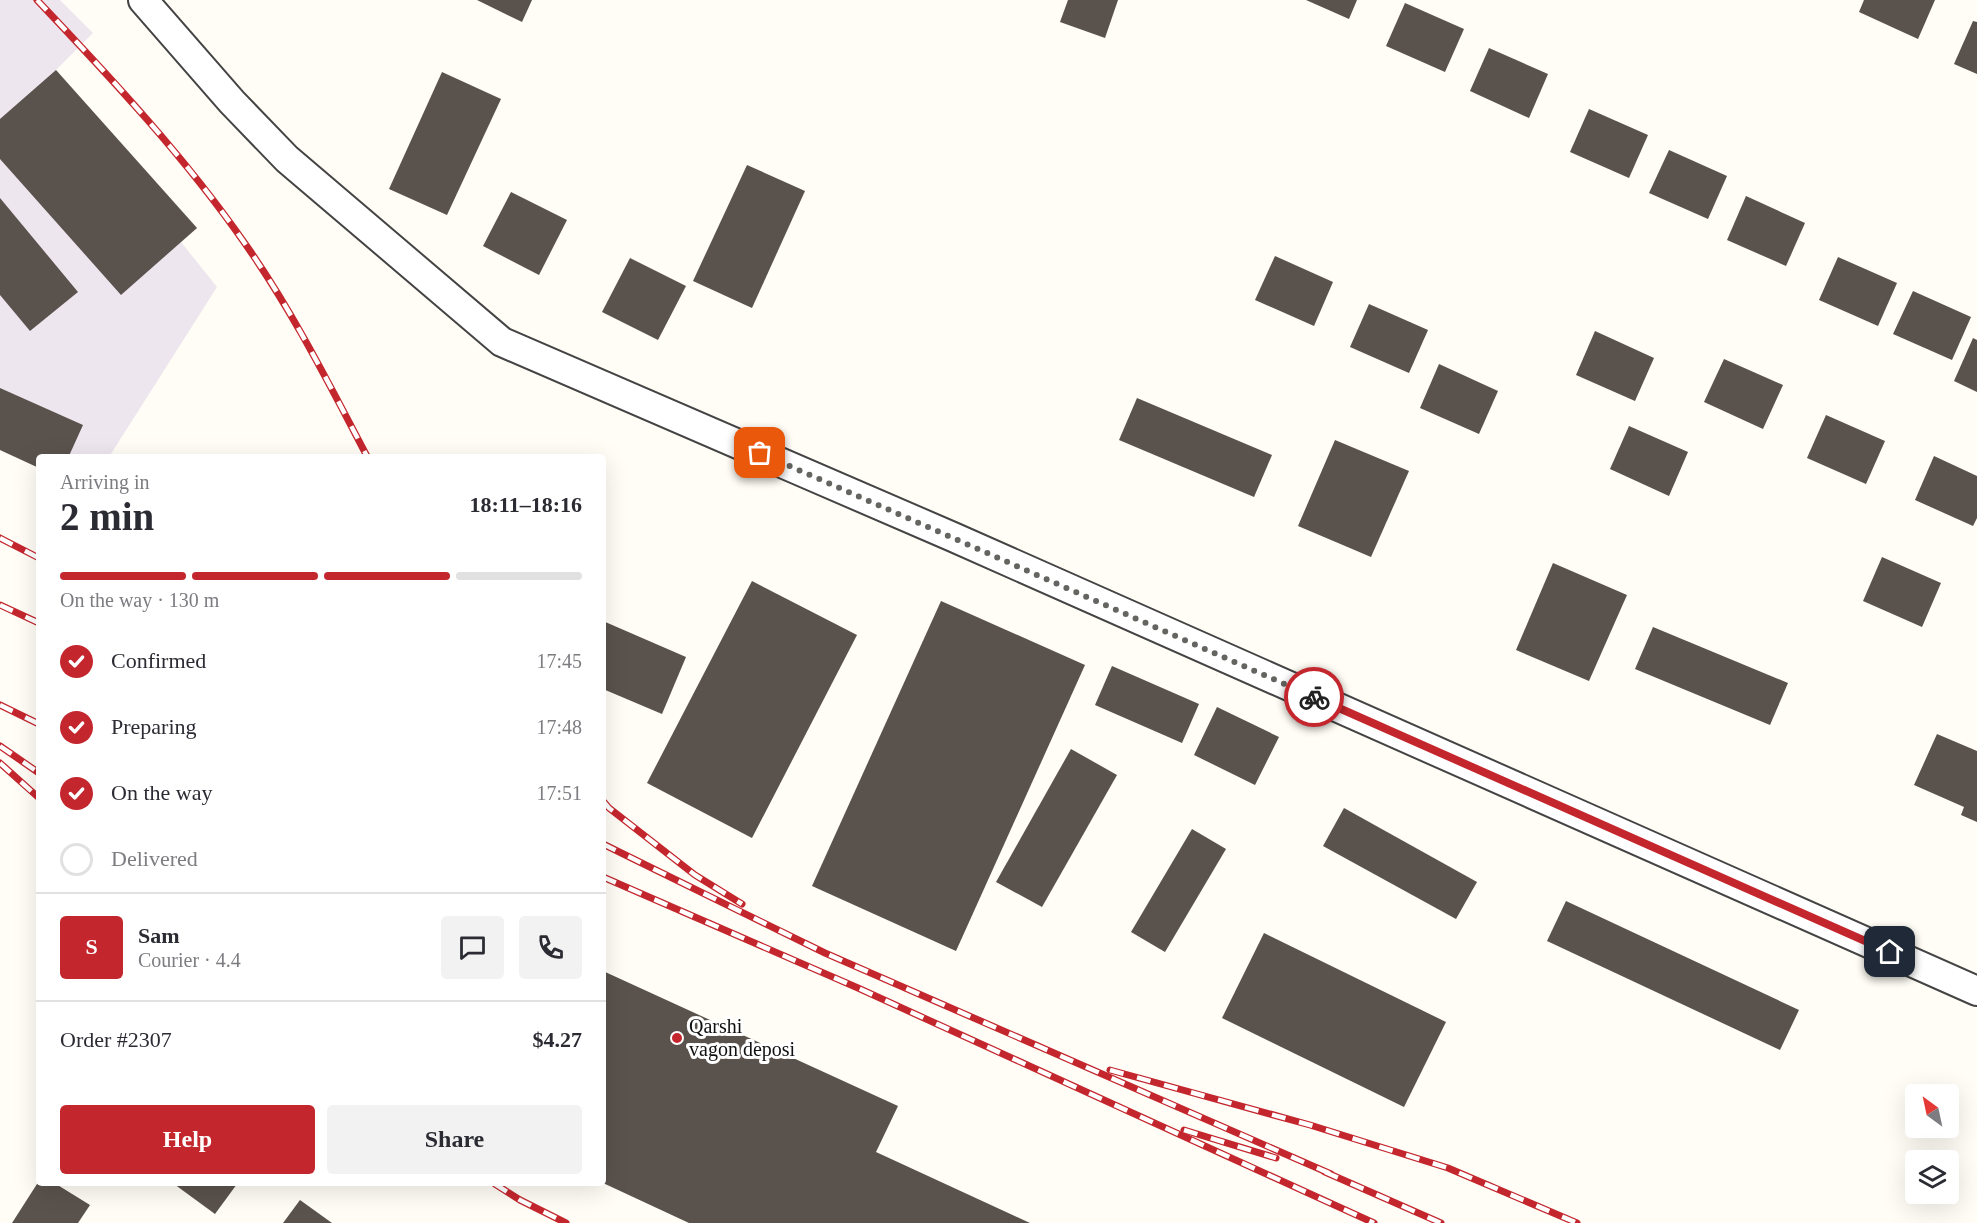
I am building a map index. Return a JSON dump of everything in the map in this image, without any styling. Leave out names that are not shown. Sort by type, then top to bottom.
[{"type":"street","points":[[143,0],[232,102],[286,159],[502,342],[953,537],[1977,991]]},
{"type":"shaded area","points":[[0,0],[60,0],[93,33],[56,70],[197,228],[181,242],[217,287],[111,454],[36,454],[36,467],[0,450]]},
{"type":"building","points":[[477,0],[532,0],[522,22]]},
{"type":"building","points":[[1068,0],[1118,0],[1105,38],[1060,22]]},
{"type":"building","points":[[1306,0],[1357,0],[1349,19]]},
{"type":"building","points":[[1864,0],[1935,0],[1918,39],[1859,12]]},
{"type":"building","points":[[1405,3],[1464,29],[1445,72],[1386,46]]},
{"type":"building","points":[[1973,21],[1977,22],[1977,74],[1954,64]]},
{"type":"building","points":[[1489,48],[1548,74],[1529,118],[1470,91]]},
{"type":"building","points":[[56,70],[197,228],[121,295],[0,159],[0,119]]},
{"type":"building","points":[[442,72],[501,99],[447,215],[389,189]]},
{"type":"building","points":[[1589,109],[1648,135],[1629,178],[1570,152]]},
{"type":"building","points":[[1669,150],[1727,176],[1708,219],[1649,193]]},
{"type":"building","points":[[747,165],[805,191],[752,308],[693,281]]},
{"type":"building","points":[[511,192],[567,220],[539,275],[483,246]]},
{"type":"building","points":[[1746,196],[1805,223],[1786,266],[1727,240]]},
{"type":"building","points":[[0,198],[78,292],[30,331],[0,295]]},
{"type":"building","points":[[1275,256],[1333,282],[1314,326],[1255,300]]},
{"type":"building","points":[[1838,257],[1897,283],[1878,326],[1819,300]]},
{"type":"building","points":[[630,258],[686,286],[658,340],[602,312]]},
{"type":"building","points":[[1913,291],[1971,317],[1952,360],[1893,334]]},
{"type":"building","points":[[1369,304],[1428,330],[1409,373],[1350,347]]},
{"type":"building","points":[[1595,331],[1654,358],[1635,401],[1576,375]]},
{"type":"building","points":[[1973,338],[1977,340],[1977,392],[1954,381]]},
{"type":"building","points":[[1724,359],[1783,385],[1763,429],[1704,402]]},
{"type":"building","points":[[1439,364],[1498,391],[1479,434],[1420,408]]},
{"type":"building","points":[[0,388],[83,425],[70,454],[36,454],[36,467],[0,450]]},
{"type":"building","points":[[1137,398],[1272,455],[1254,497],[1119,440]]},
{"type":"building","points":[[1826,415],[1885,441],[1866,484],[1807,458]]},
{"type":"building","points":[[1629,426],[1688,452],[1669,496],[1610,469]]},
{"type":"building","points":[[1335,440],[1409,471],[1371,557],[1298,526]]},
{"type":"building","points":[[1934,456],[1977,476],[1977,518],[1973,526],[1915,500]]},
{"type":"building","points":[[1882,557],[1941,583],[1922,627],[1863,601]]},
{"type":"building","points":[[1553,563],[1627,595],[1589,681],[1516,650]]},
{"type":"building","points":[[752,581],[857,635],[752,838],[647,783]]},
{"type":"building","points":[[941,601],[1085,665],[956,951],[812,886]]},
{"type":"building","points":[[606,622],[686,657],[662,714],[606,690]]},
{"type":"building","points":[[1653,627],[1788,683],[1770,725],[1635,669]]},
{"type":"building","points":[[1112,666],[1199,704],[1182,743],[1095,705]]},
{"type":"building","points":[[1217,707],[1279,737],[1255,785],[1194,755]]},
{"type":"building","points":[[1937,734],[1977,751],[1977,822],[1961,815],[1964,807],[1914,785]]},
{"type":"building","points":[[1071,749],[1117,775],[1042,907],[996,882]]},
{"type":"building","points":[[1344,808],[1477,882],[1456,919],[1323,846]]},
{"type":"building","points":[[1192,829],[1226,849],[1165,952],[1131,932]]},
{"type":"building","points":[[1566,901],[1799,1010],[1780,1050],[1547,941]]},
{"type":"building","points":[[1264,933],[1446,1022],[1404,1107],[1222,1018]]},
{"type":"building","name":"Qarshi vagon deposi","points":[[606,972],[898,1106],[876,1152],[1030,1223],[689,1223],[606,1184]]},
{"type":"building","points":[[36,1186],[59,1186],[90,1205],[78,1223],[12,1223]]},
{"type":"building","points":[[177,1186],[236,1186],[215,1214]]},
{"type":"building","points":[[300,1200],[332,1223],[283,1223]]},
{"type":"railway","points":[[37,0],[173,149],[223,212],[263,270],[295,323],[366,454]]},
{"type":"railway","points":[[0,538],[36,556]]},
{"type":"railway","points":[[0,605],[36,622]]},
{"type":"railway","points":[[0,705],[36,723]]},
{"type":"railway","points":[[0,746],[36,771]]},
{"type":"railway","points":[[0,763],[36,795]]},
{"type":"railway","points":[[606,804],[695,875],[742,904]]},
{"type":"railway","points":[[606,845],[825,953],[1331,1174]]},
{"type":"railway","points":[[606,878],[858,988],[1374,1223]]},
{"type":"railway","points":[[1110,1070],[1310,1125],[1448,1168],[1577,1223]]},
{"type":"railway","points":[[1184,1130],[1276,1158]]},
{"type":"railway","points":[[1325,1172],[1441,1223]]},
{"type":"railway","points":[[498,1186],[520,1200],[566,1223]]},
{"type":"way so far","points":[[760,453],[1314,697]]},
{"type":"place","name":"Qarshi vagon deposi","points":[[677,1038]]},
{"type":"route","points":[[1314,697],[1890,952]]}]
